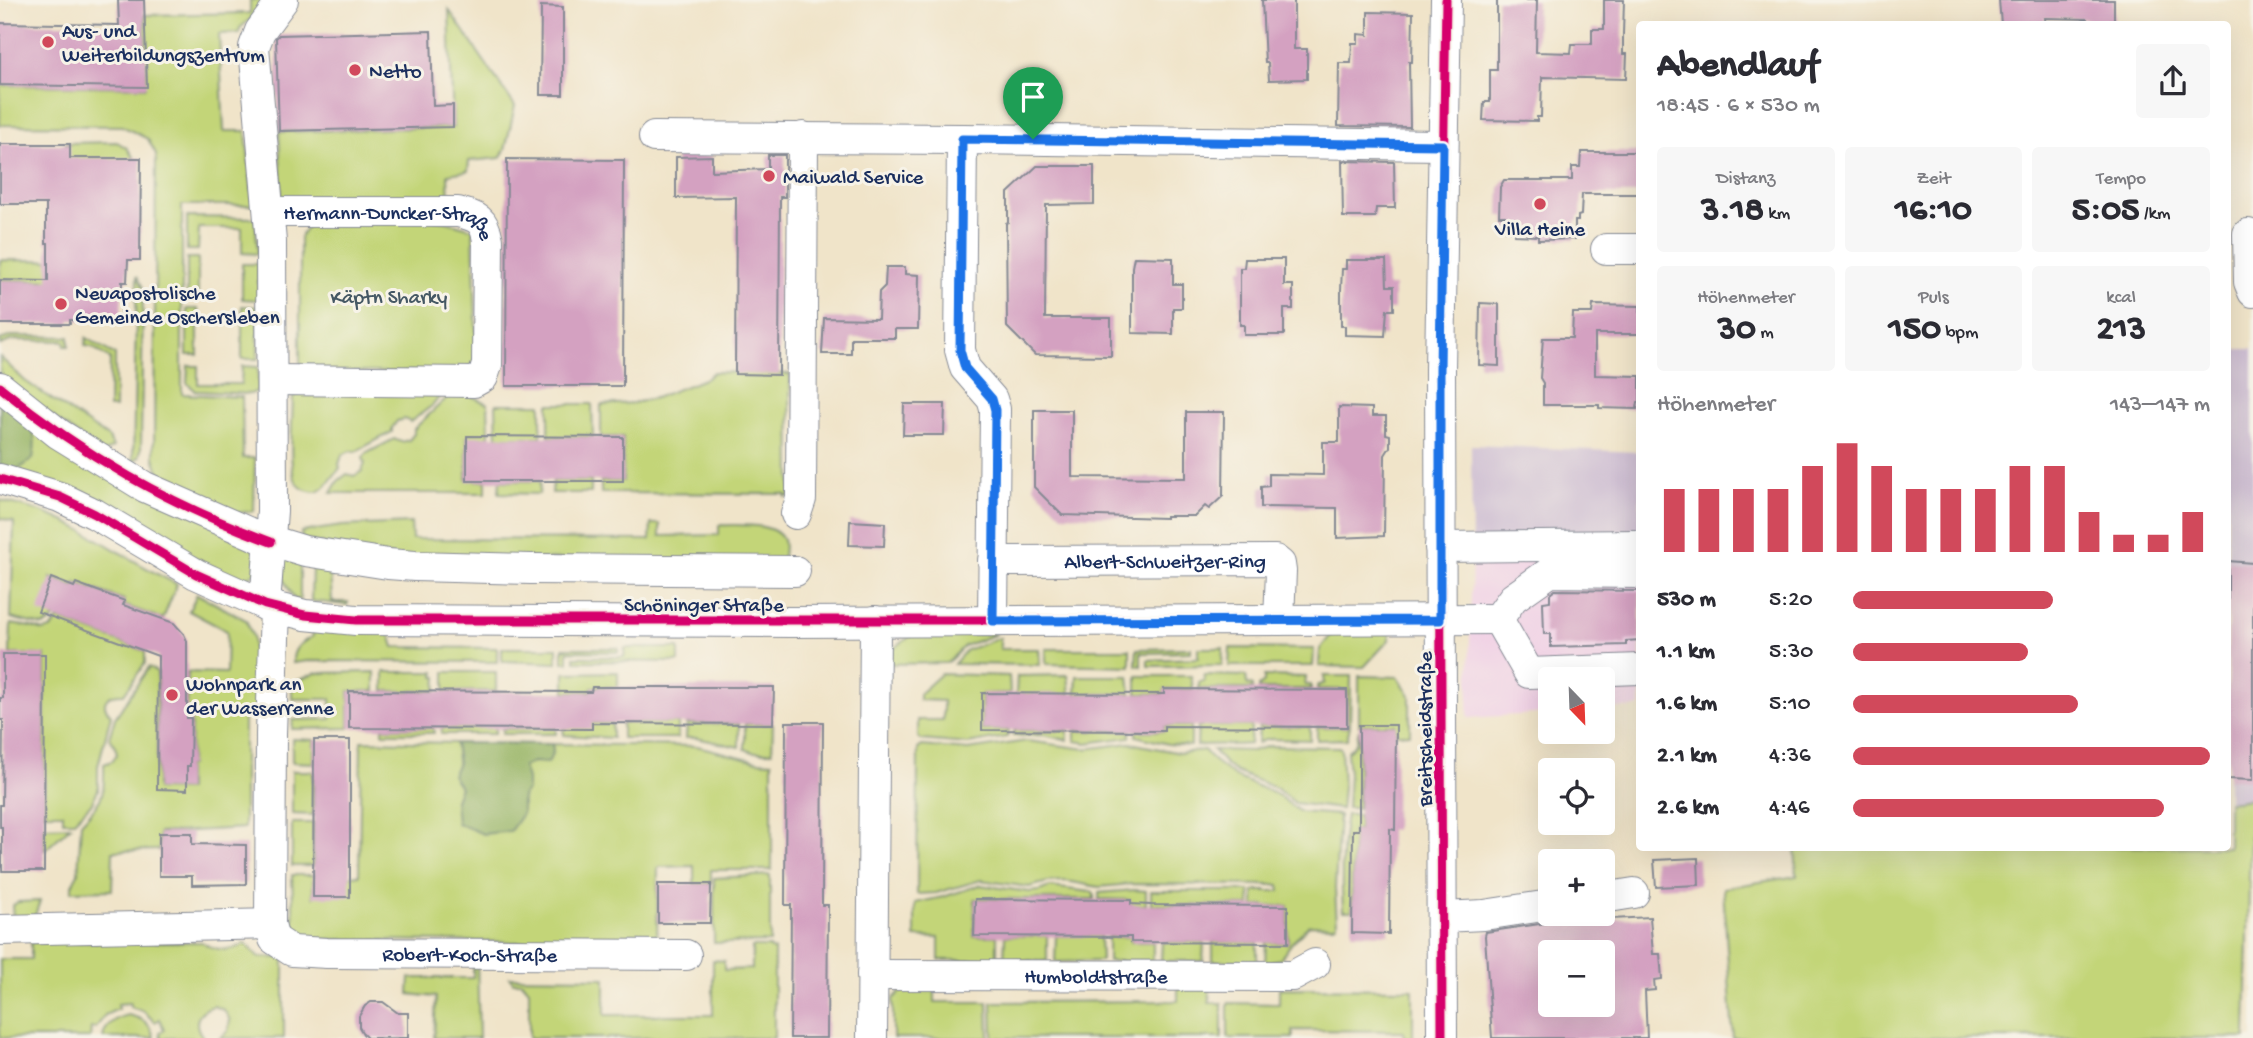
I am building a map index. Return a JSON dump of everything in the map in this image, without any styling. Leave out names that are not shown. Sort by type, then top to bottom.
[{"type":"street","points":[[269,212],[254,47],[260,31],[284,0]]},
{"type":"street","name":"Breitscheidstraße","points":[[1442,1038],[1440,370],[1446,0]]},
{"type":"street","points":[[654,137],[1443,145]]},
{"type":"street","points":[[796,514],[801,499],[803,137]]},
{"type":"street","points":[[962,139],[960,350],[965,368],[992,399],[995,410],[993,621]]},
{"type":"street","name":"Hermann-Duncker-Straße","points":[[270,606],[272,380],[269,212],[458,212],[475,216],[485,225],[488,240],[487,365],[483,377],[474,382],[272,380]]},
{"type":"street","points":[[2243,234],[2249,282],[2253,292]]},
{"type":"street","points":[[1606,249],[1636,249]]},
{"type":"street","points":[[0,387],[59,434],[117,471],[183,505],[271,542],[305,551],[415,566],[795,571]]},
{"type":"street","name":"Schöninger Straße","points":[[0,479],[60,497],[95,514],[196,573],[270,606],[304,615],[356,620],[1498,619]]},
{"type":"street","points":[[1440,547],[1636,545]]},
{"type":"street","name":"Albert-Schweitzer-Ring","points":[[993,561],[1275,560],[1280,564],[1281,571],[1279,620]]},
{"type":"street","points":[[1636,573],[1550,572],[1513,598],[1498,619],[1529,673],[1636,669]]},
{"type":"street","points":[[0,930],[270,924],[270,606]]},
{"type":"street","points":[[872,1038],[875,621]]},
{"type":"street","points":[[1615,896],[1634,893]]},
{"type":"street","points":[[1441,917],[1484,915],[1538,907]]},
{"type":"street","name":"Robert-Koch-Straße","points":[[270,924],[274,939],[292,951],[686,955]]},
{"type":"street","name":"Humboldtstraße","points":[[872,975],[1293,976],[1315,964]]},
{"type":"shaded area","points":[[2231,349],[2253,349],[2253,827],[2250,827],[2252,799],[2231,802]]},
{"type":"shaded area","points":[[1471,445],[1636,452],[1636,557],[1472,558]]},
{"type":"shaded area","points":[[1636,557],[1636,707],[1615,708],[1615,667],[1538,667],[1538,714],[1468,718],[1472,558]]},
{"type":"green space","points":[[250,0],[272,0],[240,28],[239,33],[219,34],[224,131],[246,131],[253,205],[182,205],[182,394],[242,397],[243,458],[255,458],[254,511],[237,513],[168,485],[161,477],[154,457],[156,154],[148,139],[122,126],[0,125],[0,85],[146,87],[145,15],[250,13]]},
{"type":"green space","points":[[449,10],[515,106],[505,150],[500,158],[469,161],[468,171],[448,174],[449,206],[282,201],[279,132],[453,127]]},
{"type":"green space","points":[[117,142],[127,148],[137,163],[65,159],[66,143]]},
{"type":"green space","points":[[187,217],[255,218],[258,254],[242,253],[242,228],[199,228],[198,250],[187,250]]},
{"type":"green space","name":"Käptn Sharky","points":[[436,219],[473,229],[477,358],[468,372],[305,372],[300,362],[300,237],[312,220]]},
{"type":"green space","points":[[187,258],[198,258],[198,301],[187,301]]},
{"type":"green space","points":[[0,260],[110,261],[70,281],[0,280]]},
{"type":"green space","points":[[242,264],[258,264],[258,300],[242,299]]},
{"type":"green space","points":[[137,276],[143,288],[141,449],[139,457],[133,461]]},
{"type":"green space","points":[[242,306],[258,307],[258,359],[242,359]]},
{"type":"green space","points":[[187,309],[198,309],[198,355],[187,355]]},
{"type":"green space","points":[[12,336],[69,337],[69,346],[65,346],[64,341],[13,340],[0,345],[0,340]]},
{"type":"green space","points":[[86,338],[115,355],[115,408],[109,408],[110,359],[92,347],[85,346]]},
{"type":"green space","points":[[0,357],[25,381],[109,438],[113,447],[103,453],[0,379]]},
{"type":"green space","points":[[188,366],[198,366],[198,384],[241,384],[242,366],[258,367],[256,392],[196,391],[187,383]]},
{"type":"green space","points":[[713,372],[790,374],[791,495],[601,493],[601,481],[623,481],[623,437],[601,437],[601,405],[634,403],[655,398],[707,378]]},
{"type":"green space","points":[[306,390],[443,392],[433,405],[410,422],[405,419],[397,421],[392,432],[355,452],[342,455],[340,468],[325,487],[317,492],[301,488],[295,479],[292,463],[293,396]]},
{"type":"green space","points":[[463,392],[488,404],[489,437],[467,437],[467,480],[486,481],[486,493],[331,493],[338,481],[347,474],[354,476],[362,471],[365,463],[363,458],[367,453],[394,439],[401,442],[409,440],[414,429],[452,393]]},
{"type":"green space","points":[[0,398],[24,417],[34,437],[33,459],[16,471],[0,467]]},
{"type":"green space","points":[[496,404],[541,404],[541,437],[497,437]]},
{"type":"green space","points":[[549,404],[592,404],[593,437],[549,437]]},
{"type":"green space","points":[[32,425],[255,543],[256,572],[240,580],[16,471]]},
{"type":"green space","points":[[500,481],[540,481],[539,494],[499,493]]},
{"type":"green space","points":[[553,481],[591,481],[591,493],[552,493]]},
{"type":"green space","points":[[0,500],[64,521],[177,584],[163,619],[123,605],[124,600],[76,583],[74,587],[51,578],[54,618],[50,623],[43,626],[11,618],[14,522],[0,518]]},
{"type":"green space","points":[[411,523],[412,539],[650,540],[651,524],[660,524],[660,536],[719,535],[719,525],[754,526],[779,534],[783,540],[784,552],[782,563],[395,557],[302,540],[301,532],[342,526]]},
{"type":"green space","points":[[284,558],[300,563],[300,600],[294,599],[284,580]]},
{"type":"green space","points":[[312,566],[330,569],[332,602],[348,602],[347,605],[311,601]]},
{"type":"green space","points":[[197,594],[246,620],[253,637],[253,667],[261,668],[262,711],[244,717],[244,828],[159,833],[159,850],[113,851],[112,890],[72,891],[78,874],[81,823],[101,797],[104,764],[112,761],[117,754],[115,745],[109,738],[115,718],[149,667],[157,672],[157,789],[187,790],[191,719],[187,718],[188,672],[226,673],[227,631],[189,611]]},
{"type":"green space","points":[[58,619],[145,651],[145,663],[124,694],[109,697],[105,702],[111,715],[98,766],[98,790],[91,804],[74,821],[63,821],[63,813],[44,813],[45,655],[10,654],[11,624],[44,631],[51,629]]},
{"type":"green space","points":[[311,630],[389,631],[394,647],[497,648],[497,662],[293,663],[296,650],[313,636]]},
{"type":"green space","points":[[1333,632],[1390,632],[1389,640],[1364,667],[1319,666],[1320,649]]},
{"type":"green space","points":[[913,634],[996,634],[964,646],[947,663],[888,664],[893,649]]},
{"type":"green space","points":[[1000,638],[1000,649],[1039,649],[1040,665],[954,664],[966,650]]},
{"type":"green space","points":[[502,648],[557,648],[557,663],[502,661]]},
{"type":"green space","points":[[563,648],[618,648],[618,652],[568,651],[568,662],[563,662]]},
{"type":"green space","points":[[625,648],[679,648],[679,662],[575,661],[575,657],[624,657]]},
{"type":"green space","points":[[1191,648],[1191,652],[1141,653],[1141,666],[1136,665],[1137,649]]},
{"type":"green space","points":[[1198,648],[1223,648],[1222,665],[1148,666],[1148,660],[1198,658]]},
{"type":"green space","points":[[1230,648],[1314,649],[1313,666],[1229,666]]},
{"type":"green space","points":[[1046,649],[1130,649],[1130,666],[1046,664]]},
{"type":"green space","points":[[375,672],[375,691],[349,691],[349,728],[292,729],[293,720],[331,719],[331,699],[292,699],[292,683],[316,673]]},
{"type":"green space","points":[[384,672],[435,672],[436,691],[384,691]]},
{"type":"green space","points":[[445,672],[496,672],[496,691],[445,692]]},
{"type":"green space","points":[[618,672],[618,687],[592,687],[591,692],[565,692],[565,673]]},
{"type":"green space","points":[[941,674],[1009,676],[1010,693],[982,694],[982,730],[1009,730],[1007,737],[968,744],[921,740],[918,737],[918,720],[943,720],[943,701],[919,700],[919,694]]},
{"type":"green space","points":[[1068,675],[1070,694],[1016,694],[1017,676]]},
{"type":"green space","points":[[1204,675],[1246,676],[1247,684],[1253,686],[1253,689],[1199,689],[1199,682],[1204,681]]},
{"type":"green space","points":[[1077,676],[1129,676],[1131,694],[1076,694]]},
{"type":"green space","points":[[1137,676],[1191,676],[1193,689],[1165,689],[1164,694],[1137,694]]},
{"type":"green space","points":[[1264,676],[1306,677],[1305,685],[1311,685],[1311,689],[1259,689],[1264,682]]},
{"type":"green space","points":[[1324,676],[1351,676],[1350,726],[1347,739],[1317,740],[1317,727],[1347,727],[1347,690],[1317,689],[1317,686],[1325,683]]},
{"type":"green space","points":[[1359,676],[1398,677],[1410,695],[1410,734],[1396,734],[1395,725],[1359,725]]},
{"type":"green space","points":[[592,723],[612,723],[612,738],[564,735],[563,729]]},
{"type":"green space","points":[[622,723],[678,723],[678,738],[622,738]]},
{"type":"green space","points":[[687,724],[739,724],[739,747],[686,738]]},
{"type":"green space","points":[[745,724],[773,724],[772,752],[745,749]]},
{"type":"green space","points":[[1164,726],[1191,726],[1191,746],[1168,744],[1136,736],[1136,731],[1164,731]]},
{"type":"green space","points":[[1198,726],[1251,726],[1250,744],[1197,746]]},
{"type":"green space","points":[[1259,726],[1310,727],[1310,740],[1267,739],[1258,743]]},
{"type":"green space","points":[[383,728],[433,728],[434,733],[383,733]]},
{"type":"green space","points":[[442,728],[495,728],[495,734],[441,734]]},
{"type":"green space","points":[[556,728],[556,734],[502,734],[502,729]]},
{"type":"green space","points":[[1359,729],[1358,808],[1347,808],[1347,752],[1356,743]]},
{"type":"green space","points":[[1015,730],[1068,731],[1068,740],[1043,735],[1013,736]]},
{"type":"green space","points":[[1075,731],[1130,731],[1130,737],[1087,743],[1075,741]]},
{"type":"green space","points":[[292,739],[314,740],[314,763],[292,762]]},
{"type":"green space","points":[[361,741],[455,743],[460,787],[455,800],[523,805],[526,778],[523,766],[553,752],[552,744],[697,746],[757,761],[772,762],[772,867],[771,870],[711,870],[711,884],[694,884],[694,866],[658,867],[657,944],[302,939],[294,933],[292,875],[313,875],[313,897],[350,876],[359,875]]},
{"type":"green space","points":[[1027,741],[1086,749],[1130,743],[1180,753],[1204,750],[1235,777],[1276,794],[1300,812],[1339,815],[1335,888],[1337,924],[1309,925],[1280,959],[1265,963],[1266,942],[1288,943],[1288,906],[1254,906],[1254,891],[1280,891],[1279,885],[1132,884],[1099,887],[1066,881],[1029,887],[981,880],[936,893],[917,894],[918,749],[922,746],[968,750]]},
{"type":"green space","points":[[455,743],[552,744],[553,752],[548,763],[533,762],[523,767],[527,790],[522,796],[522,814],[510,831],[483,834],[457,823],[455,800],[460,787],[452,775],[458,763]]},
{"type":"green space","points":[[1269,746],[1339,747],[1343,787],[1341,809],[1295,803],[1276,788],[1236,772],[1213,750],[1252,751]]},
{"type":"green space","points":[[292,771],[313,771],[313,815],[292,814]]},
{"type":"green space","points":[[2252,799],[2246,1038],[1733,1038],[1723,888],[1797,876],[1795,851],[2231,851],[2231,802]]},
{"type":"green space","points":[[1346,815],[1359,815],[1359,830],[1353,830],[1352,911],[1343,911],[1342,863]]},
{"type":"green space","points":[[292,823],[313,823],[313,866],[292,866]]},
{"type":"green space","points":[[71,826],[44,851],[44,827]]},
{"type":"green space","points":[[770,875],[770,942],[714,943],[714,878]]},
{"type":"green space","points":[[980,885],[1029,892],[1050,887],[1091,892],[1094,899],[975,899],[974,936],[997,936],[997,960],[939,960],[939,938],[915,937],[915,903]]},
{"type":"green space","points":[[1146,891],[1146,905],[1131,905],[1130,900],[1099,899],[1099,893]]},
{"type":"green space","points":[[1151,891],[1250,891],[1250,906],[1151,905]]},
{"type":"green space","points":[[40,901],[34,918],[13,918],[12,906],[18,902]]},
{"type":"green space","points":[[1005,936],[1047,936],[1047,961],[1004,960]]},
{"type":"green space","points":[[1056,936],[1100,936],[1101,961],[1055,962]]},
{"type":"green space","points":[[1108,937],[1131,937],[1131,942],[1153,942],[1153,961],[1108,961]]},
{"type":"green space","points":[[31,942],[202,942],[223,950],[245,943],[258,957],[284,958],[284,1038],[220,1038],[228,1031],[230,1020],[224,1010],[214,1006],[203,1011],[198,1019],[198,1028],[204,1038],[161,1038],[160,1032],[164,1030],[160,1019],[155,1022],[143,1011],[130,1007],[130,1003],[118,1004],[118,1009],[105,1015],[96,1028],[91,1028],[90,1038],[0,1038],[0,959],[31,959]]},
{"type":"green space","points":[[1162,942],[1204,942],[1203,961],[1161,961]]},
{"type":"green space","points":[[1213,942],[1257,942],[1257,961],[1213,961]]},
{"type":"green space","points":[[752,947],[769,947],[774,950],[774,1038],[529,1038],[529,990],[522,982],[513,982],[510,977],[605,978],[605,1015],[713,1015],[713,960],[724,961],[724,970],[752,969]]},
{"type":"green space","points":[[473,959],[477,959],[479,1038],[434,1038],[436,997],[409,994],[410,978],[473,978]]},
{"type":"green space","points":[[1210,980],[1209,1003],[1222,1003],[1222,1038],[993,1038],[992,1002],[1178,1001],[1178,981]]},
{"type":"green space","points":[[905,988],[935,988],[935,1002],[988,1002],[989,1038],[893,1038],[893,999]]},
{"type":"green space","points":[[1279,988],[1413,989],[1413,1038],[1404,1038],[1403,1031],[1293,1030],[1293,1038],[1228,1038],[1228,1003],[1279,1004]]},
{"type":"green space","points":[[128,1015],[145,1022],[151,1028],[154,1038],[103,1038],[111,1022]]},
{"type":"building","name":"Aus- und Weiterbildungszentrum","points":[[118,0],[144,0],[147,87],[0,85],[0,23],[119,25]]},
{"type":"building","points":[[1262,0],[1294,0],[1294,49],[1307,49],[1307,79],[1269,80],[1268,63],[1265,63]]},
{"type":"building","points":[[1497,0],[1537,0],[1536,52],[1571,53],[1572,44],[1592,44],[1592,29],[1604,29],[1604,0],[1624,0],[1623,54],[1627,54],[1626,79],[1542,77],[1541,117],[1537,117],[1537,121],[1483,120],[1484,102],[1490,102],[1490,70],[1497,70]]},
{"type":"building","points":[[1999,0],[2114,0],[2114,21],[2045,18],[2045,21],[2001,21]]},
{"type":"building","points":[[541,6],[563,7],[563,95],[540,95]]},
{"type":"building","points":[[1368,12],[1413,13],[1412,62],[1409,62],[1410,127],[1338,126],[1339,63],[1351,63],[1352,43],[1358,43],[1358,34],[1368,35]]},
{"type":"building","name":"Netto","points":[[431,31],[433,106],[453,105],[453,127],[279,131],[276,38],[279,35]]},
{"type":"building","points":[[0,144],[70,144],[70,158],[141,158],[140,260],[128,260],[127,282],[122,282],[121,321],[70,320],[70,324],[0,324],[0,280],[48,281],[48,243],[46,204],[0,204]]},
{"type":"building","name":"Villa Heine","points":[[1581,152],[1636,152],[1636,194],[1582,194],[1581,215],[1578,216],[1578,221],[1575,221],[1575,239],[1538,240],[1538,236],[1514,235],[1514,231],[1506,231],[1505,216],[1499,216],[1500,187],[1504,180],[1572,180],[1572,167],[1580,167]]},
{"type":"building","points":[[768,155],[785,155],[785,197],[780,197],[779,375],[735,374],[736,197],[676,198],[676,157],[712,156],[712,171],[768,169]]},
{"type":"building","points":[[507,159],[624,160],[623,386],[506,386]]},
{"type":"building","points":[[1342,161],[1394,162],[1395,208],[1376,208],[1375,217],[1343,217]]},
{"type":"building","points":[[1037,166],[1094,166],[1094,204],[1046,205],[1045,318],[1111,318],[1111,356],[1035,355],[1007,327],[1008,193]]},
{"type":"building","points":[[1134,257],[1173,258],[1173,284],[1182,284],[1182,308],[1173,308],[1173,334],[1132,333]]},
{"type":"building","points":[[1245,259],[1284,259],[1284,285],[1293,285],[1293,309],[1284,309],[1284,335],[1244,335],[1244,325],[1240,325],[1240,268],[1244,268]]},
{"type":"building","points":[[1346,260],[1386,260],[1387,286],[1394,286],[1394,310],[1387,310],[1385,336],[1345,335],[1345,326],[1341,326],[1341,290],[1342,269],[1346,269]]},
{"type":"building","points":[[886,267],[905,267],[905,274],[919,275],[918,329],[895,329],[895,338],[851,338],[851,354],[822,354],[824,318],[878,319],[879,292],[885,286]]},
{"type":"building","points":[[1480,303],[1499,304],[1499,366],[1479,365]]},
{"type":"building","points":[[1593,305],[1636,306],[1636,334],[1595,334],[1595,375],[1636,376],[1636,409],[1599,408],[1599,405],[1543,405],[1543,383],[1540,378],[1543,338],[1572,338],[1573,313],[1592,313]]},
{"type":"building","points":[[904,404],[945,404],[944,435],[903,435]]},
{"type":"building","points":[[1339,407],[1372,408],[1372,416],[1386,416],[1386,434],[1390,435],[1390,447],[1385,455],[1384,536],[1337,538],[1337,508],[1261,507],[1261,487],[1269,486],[1269,474],[1323,475],[1323,442],[1339,442]]},
{"type":"building","points":[[1034,410],[1072,410],[1072,477],[1186,478],[1186,412],[1224,412],[1223,496],[1209,509],[1205,506],[1195,516],[1166,518],[1062,515],[1034,487]]},
{"type":"building","points":[[467,436],[623,437],[623,481],[467,481]]},
{"type":"building","points":[[850,521],[885,523],[884,546],[849,545]]},
{"type":"building","points":[[2231,561],[2253,563],[2253,780],[2231,779]]},
{"type":"building","name":"Wohnpark an der Wasserrenne","points":[[51,578],[74,587],[76,583],[125,601],[123,605],[174,623],[184,634],[187,641],[187,718],[191,718],[187,790],[157,789],[158,656],[38,612]]},
{"type":"building","points":[[1555,590],[1636,591],[1636,640],[1626,641],[1626,645],[1551,647],[1551,634],[1544,634],[1543,602],[1550,601],[1550,594]]},
{"type":"building","points":[[3,654],[45,654],[44,871],[2,871],[0,805],[3,720],[0,720],[0,698],[3,698]]},
{"type":"building","points":[[592,687],[774,687],[773,724],[592,723],[592,729],[349,728],[349,691],[591,692]]},
{"type":"building","points":[[1164,689],[1347,690],[1347,727],[1164,726],[1164,731],[982,730],[982,693],[1164,694]]},
{"type":"building","points":[[786,722],[823,722],[822,905],[828,905],[827,1038],[790,1038],[791,905],[785,905]]},
{"type":"building","points":[[1359,725],[1396,725],[1395,830],[1390,829],[1389,934],[1352,933],[1353,830],[1359,830]]},
{"type":"building","points":[[314,740],[350,740],[350,897],[313,897]]},
{"type":"building","points":[[159,833],[192,833],[192,844],[246,845],[246,884],[192,885],[192,876],[159,876]]},
{"type":"building","points":[[1698,858],[1699,885],[1656,887],[1654,860]]},
{"type":"building","points":[[658,884],[711,884],[710,923],[658,923]]},
{"type":"building","points":[[975,899],[1131,900],[1131,904],[1151,905],[1288,906],[1288,943],[1131,942],[1131,937],[974,936]]},
{"type":"building","points":[[1650,917],[1653,954],[1660,954],[1662,979],[1654,980],[1655,990],[1645,991],[1647,1038],[1492,1038],[1486,932],[1538,924],[1615,926],[1615,919]]},
{"type":"building","points":[[371,1002],[383,1002],[398,1013],[408,1013],[408,1038],[367,1038],[359,1027],[359,1016]]},
{"type":"cycle path","points":[[1442,1038],[1440,370],[1446,0]]},
{"type":"cycle path","points":[[0,387],[63,435],[128,476],[197,511],[271,542]]},
{"type":"cycle path","points":[[0,479],[60,497],[95,514],[196,574],[265,605],[305,615],[356,620],[1440,620]]},
{"type":"place","name":"Aus- und Weiterbildungszentrum","points":[[48,42]]},
{"type":"place","name":"Netto","points":[[355,70]]},
{"type":"place","name":"Maiwald Service","points":[[769,176]]},
{"type":"place","name":"Villa Heine","points":[[1540,204]]},
{"type":"place","name":"Neuapostolische Gemeinde Oschersleben","points":[[61,304]]},
{"type":"place","name":"Wohnpark an der Wasserrenne","points":[[172,695]]},
{"type":"route","points":[[962,139],[1033,139],[1443,145],[1440,620],[993,621],[995,410],[992,399],[965,368],[960,350],[962,139]]}]
